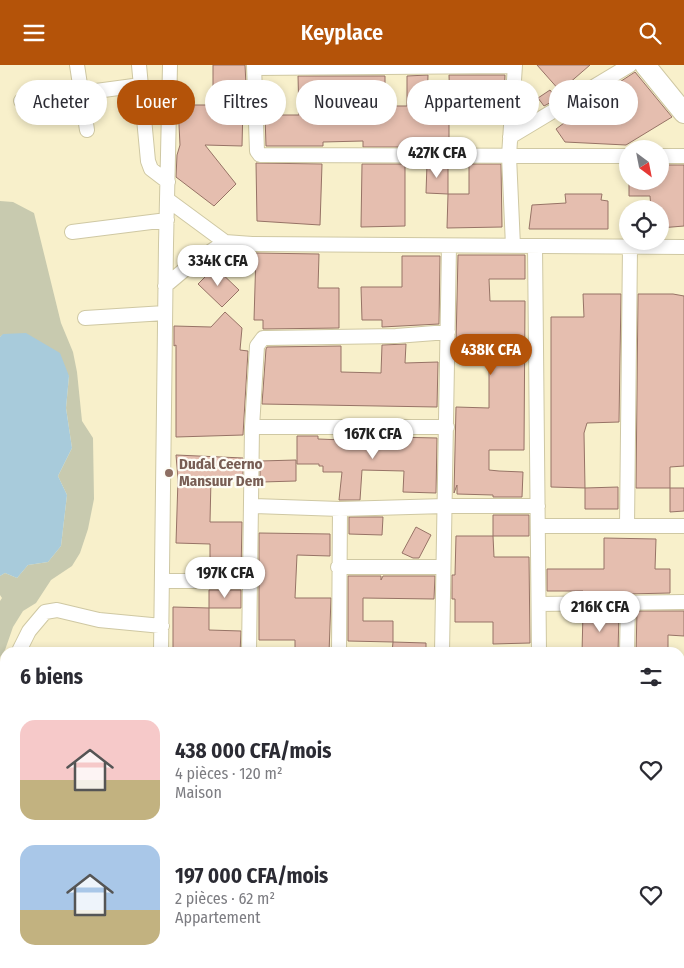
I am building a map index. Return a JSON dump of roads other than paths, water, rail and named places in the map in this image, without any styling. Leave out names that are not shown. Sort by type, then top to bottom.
[{"type":"main road","points":[[645,65],[684,113]]},
{"type":"street","points":[[77,65],[79,80]]},
{"type":"street","points":[[139,65],[140,80]]},
{"type":"street","points":[[161,647],[170,65]]},
{"type":"street","points":[[510,137],[630,65]]},
{"type":"street","points":[[513,246],[509,156],[515,66],[254,67],[257,151],[260,155],[509,156],[619,156]]},
{"type":"street","points":[[86,125],[87,130]]},
{"type":"street","points":[[145,125],[148,161],[151,169],[168,182]]},
{"type":"street","points":[[669,156],[684,156]]},
{"type":"street","points":[[168,200],[226,242],[252,245],[619,247]]},
{"type":"street","points":[[72,232],[167,219]]},
{"type":"street","points":[[166,287],[190,265],[226,242]]},
{"type":"street","points":[[442,647],[449,246]]},
{"type":"street","points":[[535,246],[539,647]]},
{"type":"street","points":[[669,247],[684,247]]},
{"type":"street","points":[[627,526],[630,250]]},
{"type":"street","points":[[85,319],[165,313]]},
{"type":"street","points":[[249,647],[252,427],[257,346],[263,338],[396,336],[448,332]]},
{"type":"street","points":[[252,427],[447,427]]},
{"type":"street","points":[[250,506],[340,509],[538,506]]},
{"type":"street","points":[[339,647],[338,567],[340,509]]},
{"type":"street","points":[[538,526],[684,526]]},
{"type":"street","points":[[338,567],[444,567]]},
{"type":"street","points":[[163,581],[250,581]]},
{"type":"street","points":[[539,604],[684,602]]},
{"type":"street","points":[[627,647],[628,603]]},
{"type":"street","points":[[21,647],[29,631],[45,612],[57,610],[99,621],[162,626]]},
{"type":"water","points":[[26,333],[60,353],[69,376],[66,408],[72,448],[58,476],[67,495],[61,546],[48,562],[28,565],[17,578],[5,573],[0,576],[0,337],[3,334]]},
{"type":"place","name":"Duɗal Ceerno Mansuur Dem","points":[[169,473]]}]
